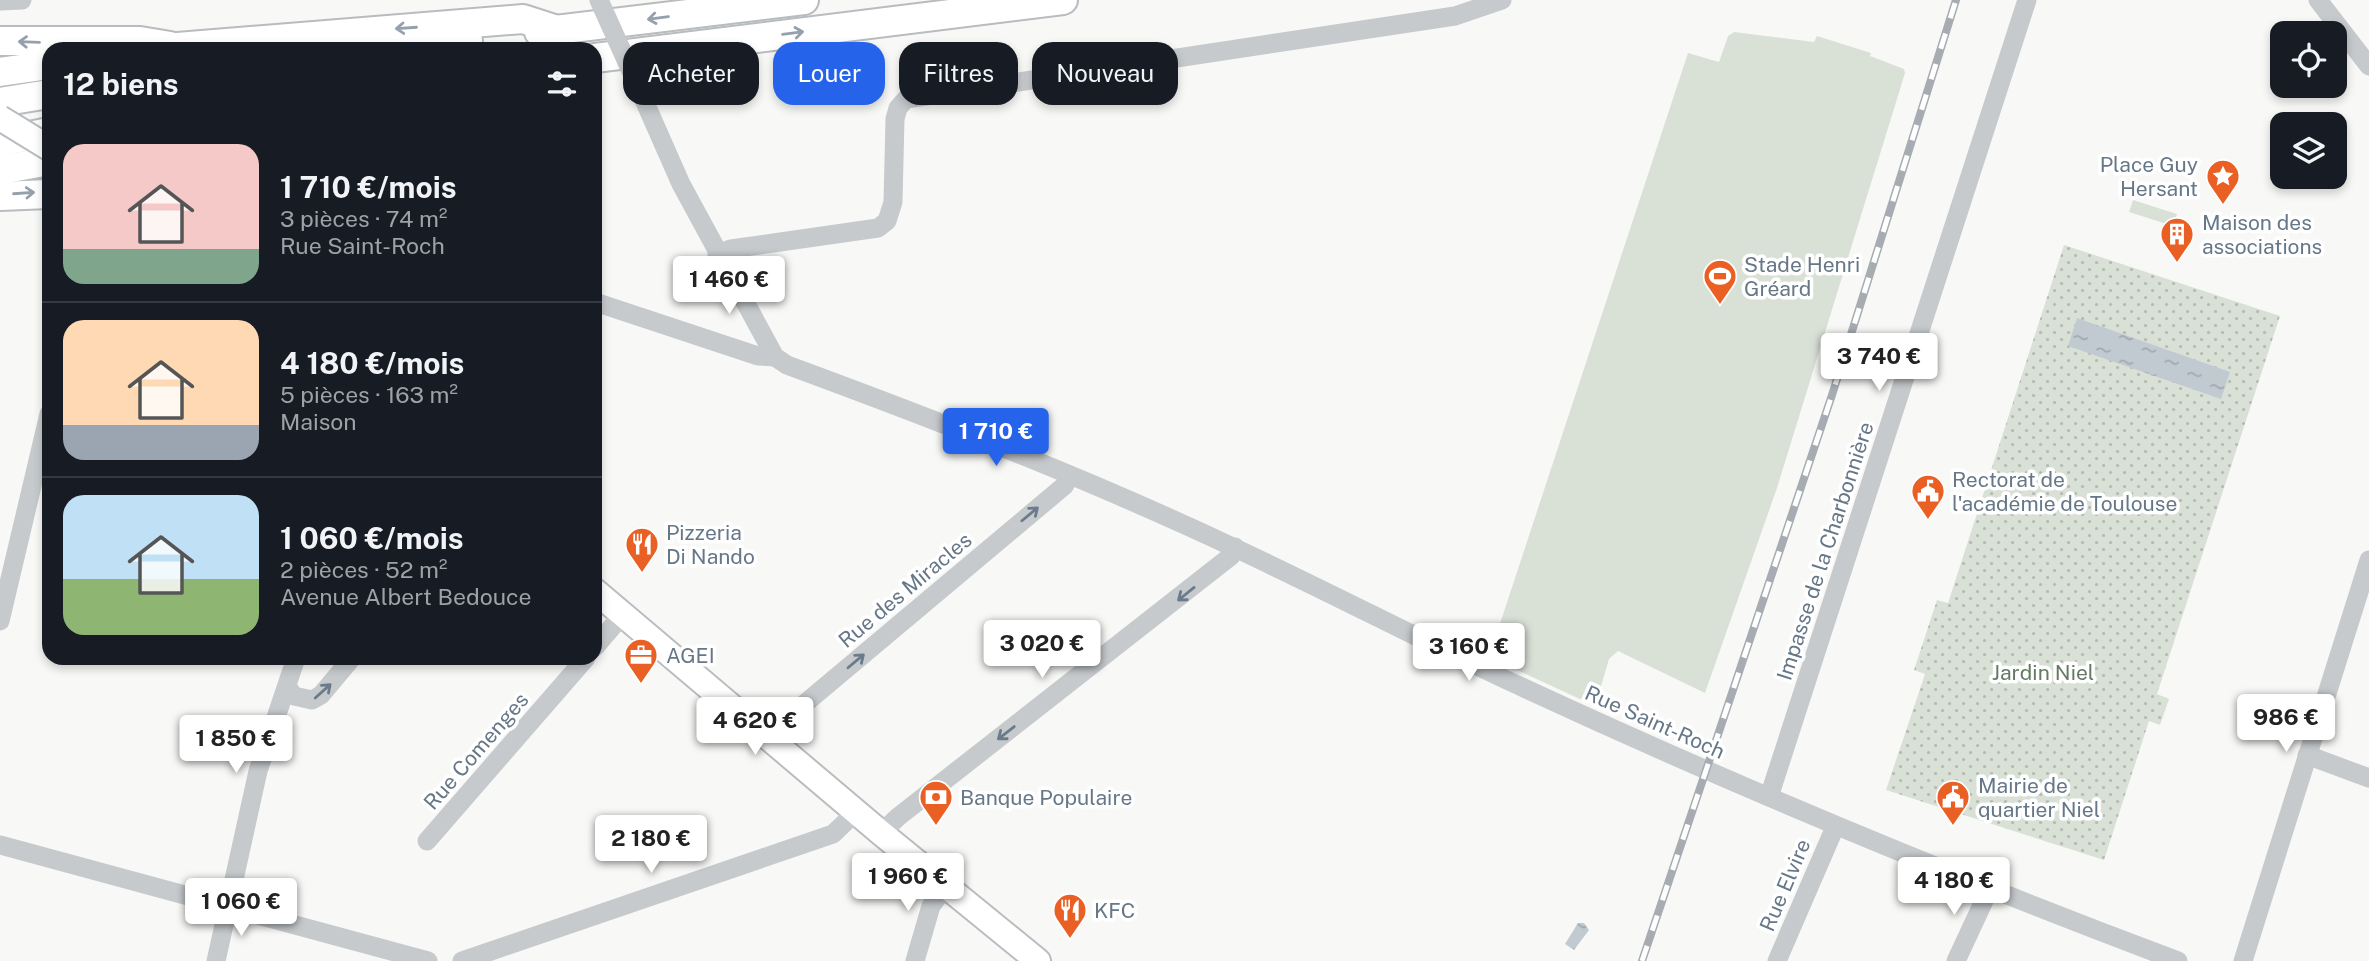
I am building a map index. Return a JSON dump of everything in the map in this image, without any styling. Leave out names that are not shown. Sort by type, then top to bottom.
[{"type":"highway","points":[[460,42],[804,0]]},
{"type":"highway","points":[[725,42],[1062,0]]},
{"type":"highway","points":[[236,42],[523,19],[557,30]]},
{"type":"highway","points":[[0,41],[143,42]]},
{"type":"highway","points":[[602,57],[623,55]]},
{"type":"highway","points":[[0,72],[42,66]]},
{"type":"highway","points":[[602,74],[623,71]]},
{"type":"highway","points":[[0,102],[42,95]]},
{"type":"highway","points":[[0,142],[42,133]]},
{"type":"highway","points":[[0,170],[42,162]]},
{"type":"highway","points":[[0,196],[42,194]]},
{"type":"main road","points":[[0,118],[42,144]]},
{"type":"main road","points":[[602,597],[945,887],[1038,961]]},
{"type":"street","points":[[0,1],[22,0]]},
{"type":"street","points":[[599,0],[718,254],[775,357]]},
{"type":"street","points":[[718,254],[743,247],[878,228],[887,221],[893,202],[895,119],[898,108],[906,99],[1455,16],[1502,0]]},
{"type":"street","name":"Impasse de la Charbonnière","points":[[1769,797],[2027,0]]},
{"type":"street","points":[[2318,0],[2369,65]]},
{"type":"street","name":"Rue Saint-Roch","points":[[602,304],[758,356],[775,357],[787,365],[912,411],[1070,476],[1235,547],[1512,682],[1835,827],[1989,890],[2178,961]]},
{"type":"street","points":[[731,347],[750,329],[751,316]]},
{"type":"street","points":[[0,621],[42,444]]},
{"type":"street","name":"Rue des Miracles","points":[[768,738],[789,716],[1064,486],[1070,476]]},
{"type":"street","points":[[881,833],[1184,595],[1231,556],[1235,547]]},
{"type":"street","points":[[2243,961],[2369,560]]},
{"type":"street","points":[[602,639],[624,614]]},
{"type":"street","points":[[216,961],[258,771],[294,665]]},
{"type":"street","points":[[288,688],[294,696],[312,700],[321,695],[346,665]]},
{"type":"street","name":"Rue Comenges","points":[[427,841],[580,665]]},
{"type":"street","points":[[2307,755],[2369,778]]},
{"type":"street","points":[[462,961],[833,834],[856,811]]},
{"type":"street","name":"Rue Elvire","points":[[1777,961],[1835,827]]},
{"type":"street","points":[[0,845],[229,905],[423,961]]},
{"type":"street","points":[[915,961],[931,906],[945,887]]},
{"type":"street","points":[[1956,961],[1989,890]]},
{"type":"green space","name":"Stade Henri Gréard","points":[[1734,32],[1814,42],[1817,36],[1871,53],[1870,56],[1904,69],[1905,73],[1777,488],[1705,693],[1618,651],[1609,659],[1600,690],[1587,686],[1582,700],[1489,657],[1688,53],[1719,62],[1728,36]]},
{"type":"green space","points":[[2133,200],[2177,214],[2173,226],[2129,212]]},
{"type":"green space","name":"Jardin Niel","points":[[2064,245],[2280,316],[2157,694],[2169,699],[2160,725],[2149,721],[2104,860],[1886,790],[1925,674],[1914,670],[1937,600],[1948,603]]},
{"type":"water","points":[[2077,318],[2230,372],[2221,399],[2068,346]]},
{"type":"water","points":[[1578,923],[1584,923],[1589,930],[1574,950],[1565,944]]},
{"type":"railway","points":[[1642,961],[1832,395],[1956,0]]},
{"type":"place","name":"Place Guy Hersant","points":[[2223,206]]},
{"type":"place","name":"Maison des associations","points":[[2177,264]]},
{"type":"place","name":"Stade Henri Gréard","points":[[1720,306]]},
{"type":"place","name":"Rectorat de l'académie de Toulouse","points":[[1928,521]]},
{"type":"place","name":"Pizzeria Di Nando","points":[[642,574]]},
{"type":"place","name":"AGEI","points":[[641,685]]},
{"type":"place","name":"Banque Populaire","points":[[936,827]]},
{"type":"place","name":"Mairie de quartier Niel","points":[[1953,827]]},
{"type":"place","name":"KFC","points":[[1070,940]]}]
